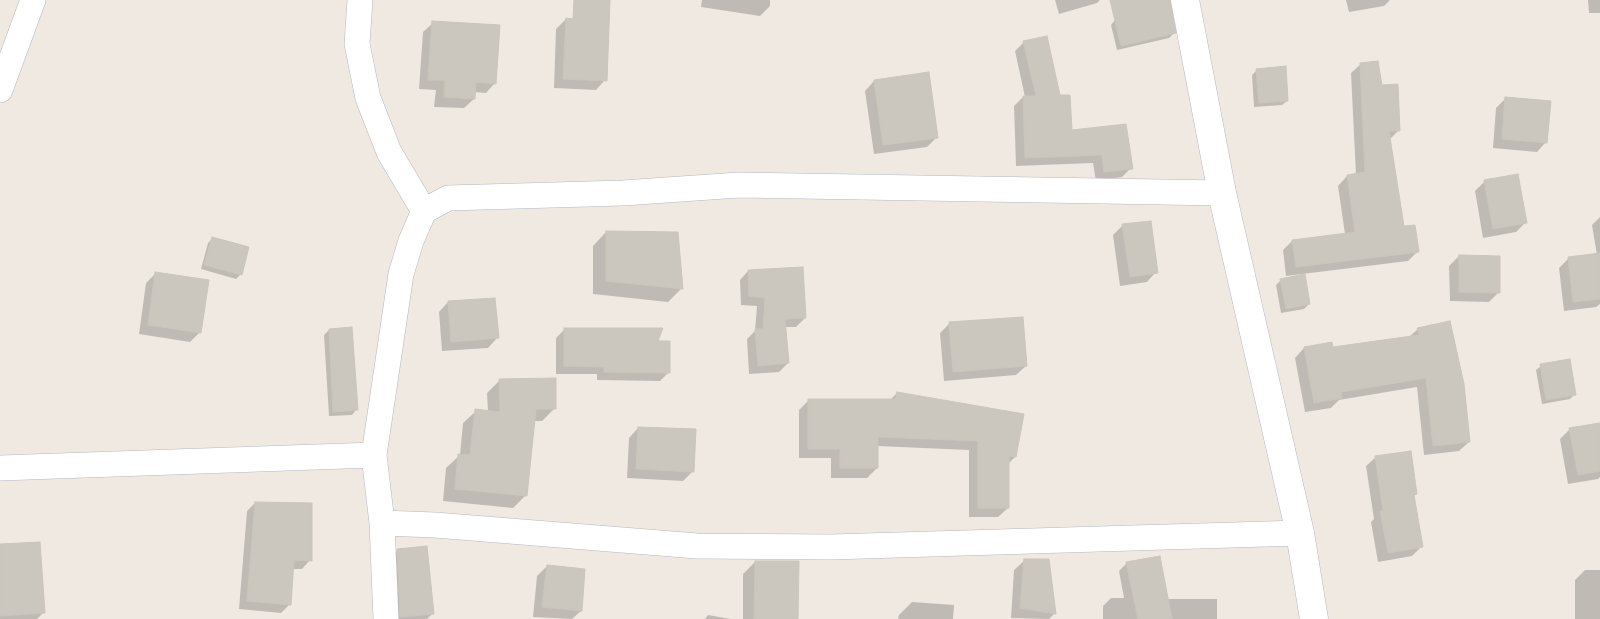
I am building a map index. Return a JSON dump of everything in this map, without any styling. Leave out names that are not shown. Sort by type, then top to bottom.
[{"type":"street","points":[[0,90],[33,0]]},
{"type":"street","points":[[360,0],[357,44],[368,98],[389,152],[424,210]]},
{"type":"street","points":[[1185,0],[1222,193],[1300,533],[1314,619]]},
{"type":"street","points":[[386,619],[382,523],[374,455],[401,274],[424,210],[448,198],[623,193],[739,185],[1222,193]]},
{"type":"street","points":[[0,468],[374,455]]},
{"type":"street","points":[[382,523],[435,525],[697,546],[831,547],[1300,533]]},
{"type":"building","points":[[574,0],[610,0],[607,81],[563,79],[566,18],[573,19]]},
{"type":"building","points":[[1110,0],[1170,0],[1176,33],[1121,46]]},
{"type":"building","points":[[432,21],[500,25],[496,84],[476,82],[475,99],[444,97],[445,80],[428,80]]},
{"type":"building","points":[[1047,36],[1060,95],[1070,95],[1072,130],[1126,124],[1133,169],[1104,172],[1102,155],[1025,158],[1023,96],[1036,96],[1023,41]]},
{"type":"building","points":[[1378,61],[1382,85],[1398,84],[1400,131],[1389,131],[1404,226],[1415,225],[1419,252],[1296,267],[1292,240],[1355,232],[1347,175],[1365,172],[1360,63]]},
{"type":"building","points":[[1286,66],[1288,101],[1259,103],[1256,69]]},
{"type":"building","points":[[929,72],[938,138],[883,145],[874,80]]},
{"type":"building","points":[[1505,97],[1551,101],[1547,143],[1502,139]]},
{"type":"building","points":[[1518,174],[1527,223],[1493,229],[1484,180]]},
{"type":"building","points":[[1151,221],[1158,273],[1130,277],[1122,224]]},
{"type":"building","points":[[606,231],[678,232],[683,289],[606,281]]},
{"type":"building","points":[[212,237],[249,247],[242,275],[204,265]]},
{"type":"building","points":[[1600,253],[1600,299],[1573,302],[1568,257]]},
{"type":"building","points":[[1459,255],[1500,256],[1500,293],[1459,292]]},
{"type":"building","points":[[803,267],[806,318],[785,319],[789,363],[758,366],[755,329],[763,329],[765,298],[749,296],[748,270]]},
{"type":"building","points":[[155,272],[209,280],[201,333],[148,325]]},
{"type":"building","points":[[1305,274],[1310,304],[1286,309],[1280,279]]},
{"type":"building","points":[[495,298],[499,338],[451,342],[448,301]]},
{"type":"building","points":[[1023,317],[1027,366],[953,372],[949,322]]},
{"type":"building","points":[[1450,321],[1464,384],[1470,442],[1433,446],[1426,378],[1341,392],[1342,398],[1314,403],[1304,347],[1332,342],[1333,347],[1419,335],[1417,328]]},
{"type":"building","points":[[352,327],[358,410],[333,412],[329,329]]},
{"type":"building","points":[[564,328],[663,328],[658,341],[670,341],[670,373],[604,372],[604,367],[564,366]]},
{"type":"building","points":[[1570,359],[1576,395],[1546,400],[1540,364]]},
{"type":"building","points":[[556,378],[556,409],[536,409],[527,496],[455,489],[458,454],[470,455],[475,409],[500,412],[499,379]]},
{"type":"building","points":[[897,392],[1024,414],[1016,457],[1009,456],[1009,508],[978,508],[978,441],[878,437],[878,468],[840,468],[840,449],[808,449],[808,399],[896,399]]},
{"type":"building","points":[[1600,423],[1600,471],[1578,475],[1569,428]]},
{"type":"building","points":[[638,427],[696,429],[694,472],[636,469]]},
{"type":"building","points":[[1411,451],[1417,494],[1414,495],[1423,547],[1388,553],[1380,511],[1383,511],[1375,456]]},
{"type":"building","points":[[255,502],[312,503],[312,561],[294,560],[291,605],[247,601]]},
{"type":"building","points":[[40,542],[45,613],[0,616],[0,544]]},
{"type":"building","points":[[427,546],[434,614],[400,617],[397,549]]},
{"type":"building","points":[[1160,556],[1172,619],[1138,619],[1126,562]]},
{"type":"building","points":[[1024,559],[1049,559],[1056,614],[1020,608]]},
{"type":"building","points":[[755,561],[799,561],[798,619],[754,619]]},
{"type":"building","points":[[547,565],[585,569],[582,611],[542,607]]}]
